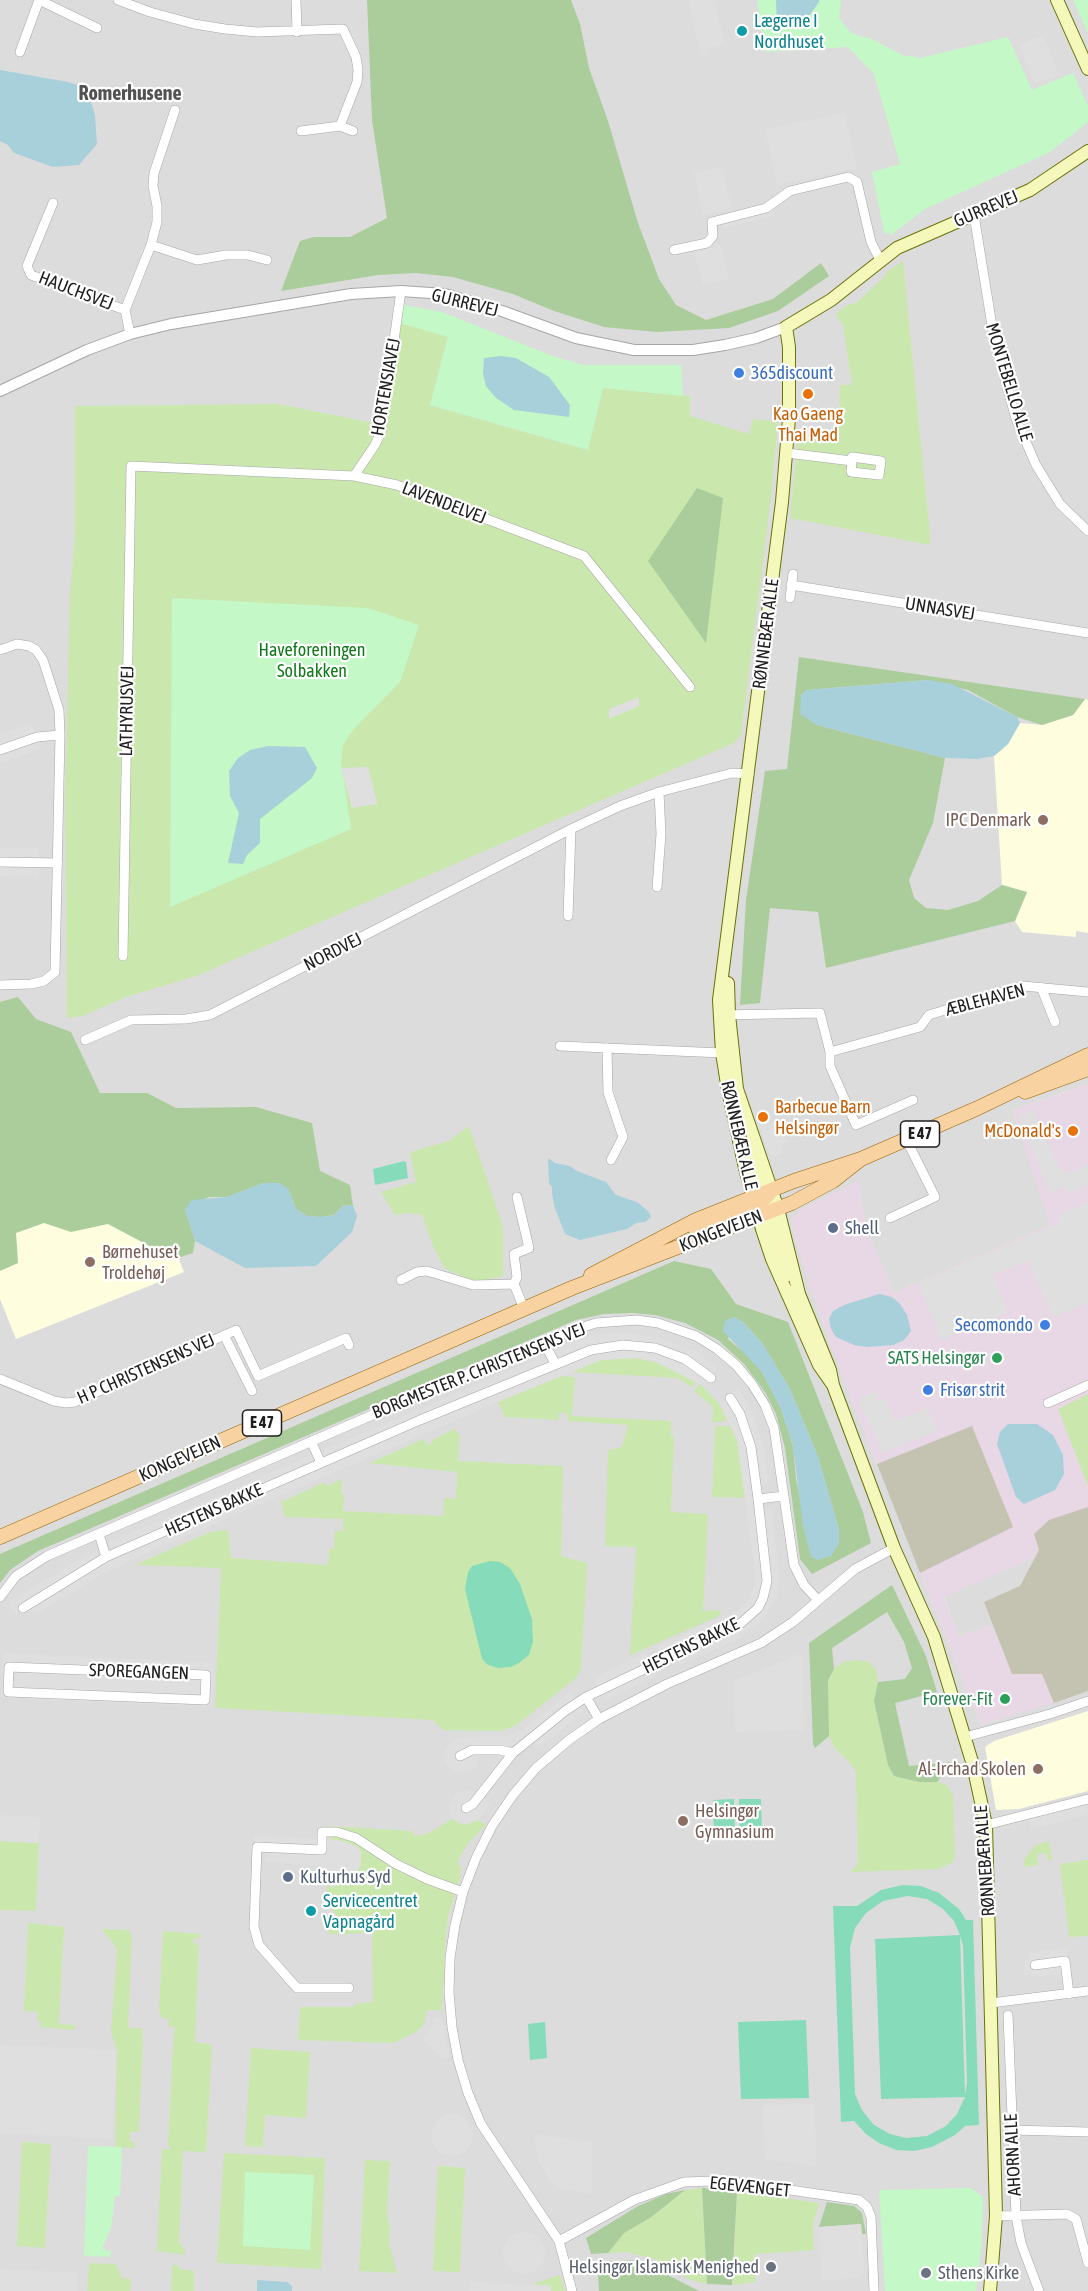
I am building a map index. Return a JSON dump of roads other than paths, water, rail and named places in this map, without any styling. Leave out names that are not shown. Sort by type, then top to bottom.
[{"type":"main road","points":[[1057,0],[1088,69]]},
{"type":"main road","name":"GURREVEJ","points":[[786,327],[831,300],[880,260],[916,239],[1030,190],[1088,151]]},
{"type":"main road","name":"RØNNEBÆR ALLE","points":[[786,327],[789,371],[787,453],[749,774],[719,1000],[724,1015],[737,1089],[765,1203],[777,1269],[819,1365],[833,1385]]},
{"type":"main road","name":"RØNNEBÆR ALLE","points":[[724,1015],[722,1053],[728,1090],[782,1257],[830,1370],[833,1385],[894,1548],[934,1637],[973,1765],[986,1825],[996,2216],[990,2291]]},
{"type":"main road","name":"KONGEVEJEN","points":[[0,1537],[572,1288],[604,1277],[978,1108],[1088,1055]]},
{"type":"main road","name":"KONGEVEJEN","points":[[978,1108],[1088,1069]]},
{"type":"main road","name":"KONGEVEJEN","points":[[572,1288],[600,1269],[663,1236],[765,1203],[792,1203],[833,1181],[858,1163]]},
{"type":"street","points":[[20,52],[39,0],[97,28]]},
{"type":"street","points":[[118,0],[150,12],[194,24],[257,32],[343,29],[356,57],[358,70],[357,82],[340,126]]},
{"type":"street","points":[[296,0],[297,32]]},
{"type":"street","points":[[130,334],[125,310],[151,245],[157,222],[154,173],[176,110]]},
{"type":"street","points":[[301,131],[340,126],[353,131]]},
{"type":"street","points":[[674,250],[707,243],[713,236],[712,222],[766,208],[790,191],[849,177],[857,182],[871,242],[880,260]]},
{"type":"street","name":"HAUCHSVEJ","points":[[53,203],[27,266],[31,274],[125,310]]},
{"type":"street","name":"MONTEBELLO ALLE","points":[[974,214],[987,306],[995,345],[1016,419],[1036,465],[1060,504],[1088,531]]},
{"type":"street","points":[[151,245],[197,260],[226,255],[248,255],[267,260]]},
{"type":"street","name":"GURREVEJ","points":[[0,392],[87,350],[130,334],[171,324],[351,294],[401,291],[445,294],[502,311],[576,338],[634,350],[693,350],[756,338],[786,327]]},
{"type":"street","name":"HORTENSIAVEJ","points":[[354,476],[381,432],[401,291]]},
{"type":"street","points":[[787,453],[852,461]]},
{"type":"street","name":"LAVENDELVEJ","points":[[131,466],[354,476],[397,485],[584,556],[690,687]]},
{"type":"street","name":"LATHYRUSVEJ","points":[[123,956],[131,466]]},
{"type":"street","points":[[790,598],[793,574]]},
{"type":"street","name":"UNNASVEJ","points":[[791,585],[1088,633]]},
{"type":"street","points":[[0,650],[17,644],[36,650],[43,660],[59,710],[60,735],[55,972],[44,981],[31,984],[0,985]]},
{"type":"street","points":[[0,750],[37,737],[60,735]]},
{"type":"street","name":"NORDVEJ","points":[[85,1040],[131,1020],[186,1019],[210,1015],[620,806],[659,792],[732,773],[749,774]]},
{"type":"street","points":[[657,887],[661,834],[659,792]]},
{"type":"street","points":[[568,916],[571,829]]},
{"type":"street","points":[[0,862],[58,863]]},
{"type":"street","name":"ÆBLEHAVEN","points":[[830,1052],[920,1027],[929,1015],[1023,986],[1088,992]]},
{"type":"street","name":"ÆBLEHAVEN","points":[[1041,987],[1055,1022]]},
{"type":"street","points":[[724,1015],[820,1013],[830,1052],[830,1066],[856,1125],[912,1100]]},
{"type":"street","points":[[560,1047],[722,1053]]},
{"type":"street","points":[[607,1048],[608,1092],[623,1137],[611,1160]]},
{"type":"street","points":[[890,1218],[935,1197],[906,1139]]},
{"type":"street","points":[[517,1197],[529,1248],[514,1254],[517,1277],[514,1284],[524,1309]]},
{"type":"street","points":[[401,1280],[417,1272],[427,1272],[473,1285],[514,1284]]},
{"type":"street","name":"BORGMESTER P. CHRISTENSENS VEJ","points":[[0,1597],[16,1576],[47,1556],[543,1341],[596,1323],[637,1320],[677,1328],[696,1336],[717,1349],[736,1365],[752,1384],[765,1405],[774,1428],[794,1564],[804,1585],[818,1600]]},
{"type":"street","name":"H P CHRISTENSENS VEJ","points":[[0,1379],[54,1401],[66,1403],[75,1402],[236,1330],[258,1376],[346,1338],[349,1345]]},
{"type":"street","name":"H P CHRISTENSENS VEJ","points":[[224,1335],[252,1391]]},
{"type":"street","points":[[543,1341],[555,1363]]},
{"type":"street","name":"HESTENS BAKKE","points":[[23,1608],[106,1557],[555,1363],[606,1347],[639,1346],[685,1359],[711,1378]]},
{"type":"street","points":[[1048,1403],[1088,1385]]},
{"type":"street","name":"HESTENS BAKKE","points":[[466,1808],[473,1804],[513,1753],[539,1730],[586,1697],[741,1623],[758,1608],[767,1581],[758,1499],[746,1431],[730,1398]]},
{"type":"street","points":[[311,1442],[321,1463]]},
{"type":"street","points":[[758,1499],[784,1496]]},
{"type":"street","points":[[99,1534],[106,1557]]},
{"type":"street","points":[[572,2291],[559,2241],[481,2124],[458,2060],[452,2026],[449,1981],[455,1924],[463,1892],[476,1858],[492,1826],[513,1796],[536,1768],[569,1740],[600,1719],[669,1684],[761,1643],[793,1622],[855,1569],[894,1548]]},
{"type":"street","name":"SPOREGANGEN","points":[[9,1667],[206,1675],[205,1700],[8,1692],[4,1687],[9,1667]]},
{"type":"street","points":[[586,1697],[600,1719]]},
{"type":"street","points":[[965,1737],[1050,1714],[1088,1701]]},
{"type":"street","points":[[460,1756],[472,1750],[500,1750],[513,1753]]},
{"type":"street","points":[[986,1825],[1088,1799]]},
{"type":"street","points":[[349,1988],[297,1988],[259,1945],[254,1927],[257,1847],[322,1850],[322,1832],[337,1832],[356,1838],[402,1867],[463,1892]]},
{"type":"street","points":[[1035,1965],[1065,1961],[1069,1994]]},
{"type":"street","points":[[991,2003],[1088,1991]]},
{"type":"street","name":"AHORN ALLE","points":[[1008,2016],[1016,2216],[1021,2243],[1039,2291]]},
{"type":"street","points":[[1012,2130],[1088,2132]]},
{"type":"street","name":"EGEVÆNGET","points":[[559,2241],[634,2200],[659,2189],[684,2182],[742,2183],[859,2200],[867,2207],[870,2217],[874,2291]]},
{"type":"street","points":[[996,2216],[1067,2214],[1076,2219],[1088,2263]]},
{"type":"water","points":[[776,0],[819,0],[819,2],[804,23],[777,28]]},
{"type":"water","points":[[0,70],[68,82],[80,86],[88,93],[95,115],[97,144],[79,165],[53,167],[14,153],[8,145],[0,141]]},
{"type":"water","points":[[501,356],[516,358],[549,377],[570,405],[569,417],[514,410],[496,398],[486,386],[483,373],[484,358]]},
{"type":"water","points":[[928,680],[952,684],[1017,717],[1020,723],[1008,744],[994,756],[978,759],[945,758],[817,725],[800,714],[801,695],[807,690]]},
{"type":"water","points":[[268,746],[305,747],[317,768],[312,778],[260,819],[260,843],[247,855],[243,864],[228,863],[239,813],[230,796],[229,771],[238,758],[250,750]]},
{"type":"water","points":[[548,1158],[555,1163],[570,1166],[606,1182],[616,1195],[637,1202],[649,1212],[651,1217],[627,1229],[580,1240],[565,1234],[549,1183]]},
{"type":"water","points":[[264,1183],[279,1183],[288,1188],[296,1209],[307,1216],[334,1215],[344,1205],[353,1206],[357,1216],[352,1232],[316,1266],[245,1268],[195,1241],[185,1209],[192,1200],[227,1197]]},
{"type":"water","points":[[879,1294],[892,1297],[907,1315],[911,1331],[904,1340],[893,1345],[868,1347],[854,1345],[836,1337],[829,1319],[833,1311],[844,1305]]},
{"type":"water","points":[[734,1317],[744,1323],[762,1343],[790,1389],[818,1457],[839,1530],[839,1543],[831,1556],[818,1560],[811,1557],[803,1526],[793,1446],[781,1409],[762,1372],[723,1331],[725,1321]]},
{"type":"water","points":[[1008,1424],[1037,1424],[1053,1435],[1063,1455],[1064,1474],[1055,1490],[1024,1504],[1016,1497],[997,1444],[1000,1432]]},
{"type":"water","points":[[257,2280],[287,2282],[292,2286],[292,2291],[257,2291]]},
{"type":"place","name":"Lægerne I Nordhuset","points":[[742,31]]},
{"type":"place","name":"365discount","points":[[739,373]]},
{"type":"place","name":"Kao Gaeng Thai Mad","points":[[808,394]]},
{"type":"place","name":"IPC Denmark","points":[[1043,820]]},
{"type":"place","name":"Barbecue Barn Helsingør","points":[[763,1117]]},
{"type":"place","name":"McDonald's","points":[[1073,1131]]},
{"type":"place","name":"Shell","points":[[833,1228]]},
{"type":"place","name":"Børnehuset Troldehøj","points":[[90,1262]]},
{"type":"place","name":"Secomondo","points":[[1045,1325]]},
{"type":"place","name":"SATS Helsingør","points":[[997,1358]]},
{"type":"place","name":"Frisør strit","points":[[928,1390]]},
{"type":"place","name":"Forever-Fit","points":[[1005,1699]]},
{"type":"place","name":"Al-Irchad Skolen","points":[[1038,1769]]},
{"type":"place","name":"Helsingør Gymnasium","points":[[683,1821]]},
{"type":"place","name":"Kulturhus Syd","points":[[288,1877]]},
{"type":"place","name":"Servicecentret Vapnagård","points":[[311,1911]]},
{"type":"place","name":"Helsingør Islamisk Menighed","points":[[771,2267]]},
{"type":"place","name":"Sthens Kirke","points":[[926,2273]]},
{"type":"district","name":"Romerhusene","points":[[130,94]]},
{"type":"park label","name":"Haveforeningen Solbakken","points":[[312,660]]}]
